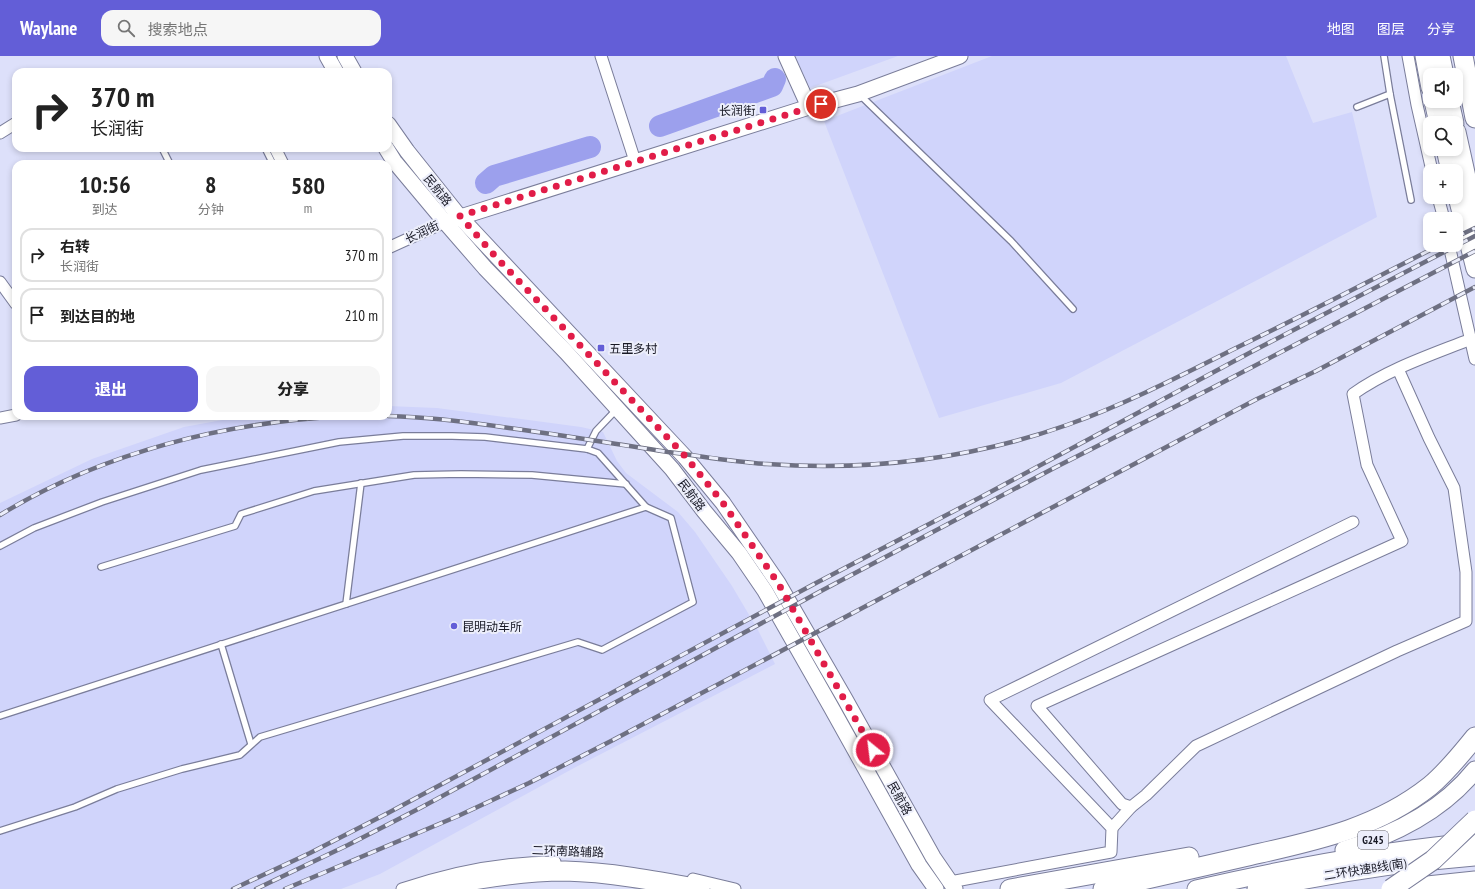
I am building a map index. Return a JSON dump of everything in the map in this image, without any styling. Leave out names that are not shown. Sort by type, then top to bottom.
[{"type":"highway","points":[[1441,56],[1444,68]]},
{"type":"highway","points":[[1463,56],[1475,118]]},
{"type":"highway","points":[[1461,156],[1475,218]]},
{"type":"highway","points":[[1103,889],[1325,838],[1357,828],[1398,808],[1431,785],[1475,737]]},
{"type":"highway","points":[[1010,889],[1302,838],[1340,830],[1379,818]]},
{"type":"highway","points":[[1392,889],[1433,860],[1475,820]]},
{"type":"highway","name":"二环快速B线(南)","points":[[1255,882],[1421,861],[1475,856]]},
{"type":"highway","points":[[429,889],[492,877],[550,872],[597,874],[700,889]]},
{"type":"highway","points":[[1398,889],[1475,881]]},
{"type":"main road","points":[[327,56],[334,68]]},
{"type":"main road","points":[[345,56],[352,68]]},
{"type":"main road","points":[[786,56],[809,107]]},
{"type":"main road","name":"长润街","points":[[445,222],[460,216],[809,107],[858,94],[960,56]]},
{"type":"main road","points":[[1424,56],[1426,68]]},
{"type":"main road","points":[[1471,56],[1475,82]]},
{"type":"main road","points":[[1452,108],[1475,197]]},
{"type":"main road","name":"民航路","points":[[392,130],[407,151],[460,216],[496,257],[686,457],[723,503],[778,583],[845,699],[933,857],[952,885]]},
{"type":"main road","name":"民航路","points":[[388,152],[394,161],[485,268],[566,352],[672,469],[739,553],[765,591],[919,865],[936,889]]},
{"type":"main road","points":[[1459,204],[1475,269]]},
{"type":"main road","name":"G245","points":[[1196,889],[1255,882],[1306,862],[1387,834],[1416,819],[1440,804],[1459,788],[1475,770]]},
{"type":"main road","points":[[1255,882],[1350,857],[1420,847],[1475,842]]},
{"type":"main road","points":[[1460,889],[1475,886]]},
{"type":"street","points":[[601,56],[635,162]]},
{"type":"street","points":[[1408,56],[1430,164]]},
{"type":"street","points":[[0,133],[12,125]]},
{"type":"street","name":"长润街","points":[[392,246],[445,222]]},
{"type":"street","points":[[1452,252],[1475,359]]},
{"type":"street","points":[[0,282],[12,298]]},
{"type":"street","points":[[1131,807],[1122,804],[1037,706],[1402,541],[1367,465],[1353,394],[1364,386],[1398,369],[1471,339]]},
{"type":"street","points":[[952,885],[1111,852],[1112,828],[1131,807],[1146,795],[1196,746],[1398,651],[1466,621],[1466,572],[1454,488],[1429,438],[1398,369]]},
{"type":"street","points":[[0,418],[12,416]]},
{"type":"street","points":[[1112,828],[990,700],[1353,522]]},
{"type":"street","name":"二环南路辅路","points":[[402,889],[474,869],[531,862],[562,862],[633,869],[676,876],[735,889]]},
{"type":"lane","points":[[1384,56],[1411,200]]},
{"type":"lane","points":[[858,94],[1011,241],[1073,309]]},
{"type":"lane","points":[[1357,107],[1390,94]]},
{"type":"lane","points":[[587,449],[596,430],[617,409]]},
{"type":"lane","points":[[0,546],[34,528],[102,502],[201,470],[339,442],[403,436],[485,437],[587,449],[598,453],[646,507],[671,518],[693,602],[602,650],[578,642],[260,737],[240,755],[182,769],[117,789],[75,807],[0,831]]},
{"type":"lane","points":[[101,567],[235,526],[241,514],[314,491],[361,483],[414,475],[461,474],[532,475],[626,484]]},
{"type":"lane","points":[[346,604],[361,483]]},
{"type":"lane","points":[[0,716],[646,507]]},
{"type":"lane","points":[[221,644],[251,744]]},
{"type":"shaded area","points":[[795,56],[898,56],[810,88]]},
{"type":"shaded area","points":[[992,56],[1286,56],[1313,123],[1352,112],[1377,217],[1061,383],[939,418],[824,121]]},
{"type":"shaded area","points":[[392,406],[437,408],[581,427],[603,432],[617,461],[626,473],[678,512],[695,532],[732,586],[758,630],[775,664],[574,768],[380,874],[341,889],[0,889],[0,503],[92,459],[184,427],[222,420],[392,420]]},
{"type":"waterway","points":[[660,126],[772,86],[775,79]]},
{"type":"waterway","points":[[486,183],[494,176],[590,147]]},
{"type":"railway","points":[[1463,234],[1475,228]]},
{"type":"railway","points":[[233,889],[310,853],[388,813],[816,583],[981,497],[1253,351],[1475,236]]},
{"type":"railway","points":[[256,889],[348,845],[422,807],[821,591],[1056,467],[1212,388],[1475,251]]},
{"type":"railway","points":[[392,416],[479,424],[668,452],[767,464],[843,466],[881,464],[957,454],[1031,437],[1111,408],[1154,389],[1426,252]]},
{"type":"railway","points":[[285,889],[458,816],[529,783],[1257,399],[1316,371],[1475,287]]},
{"type":"railway","points":[[0,515],[40,493],[81,474],[123,458],[167,444],[211,433],[294,420]]},
{"type":"place","name":"长润街","points":[[763,110]]},
{"type":"place","name":"五里多村","points":[[601,348]]},
{"type":"place","name":"昆明动车所","points":[[454,626]]},
{"type":"route","points":[[821,104],[460,216],[496,257],[686,457],[723,503],[778,583],[873,750]]}]
